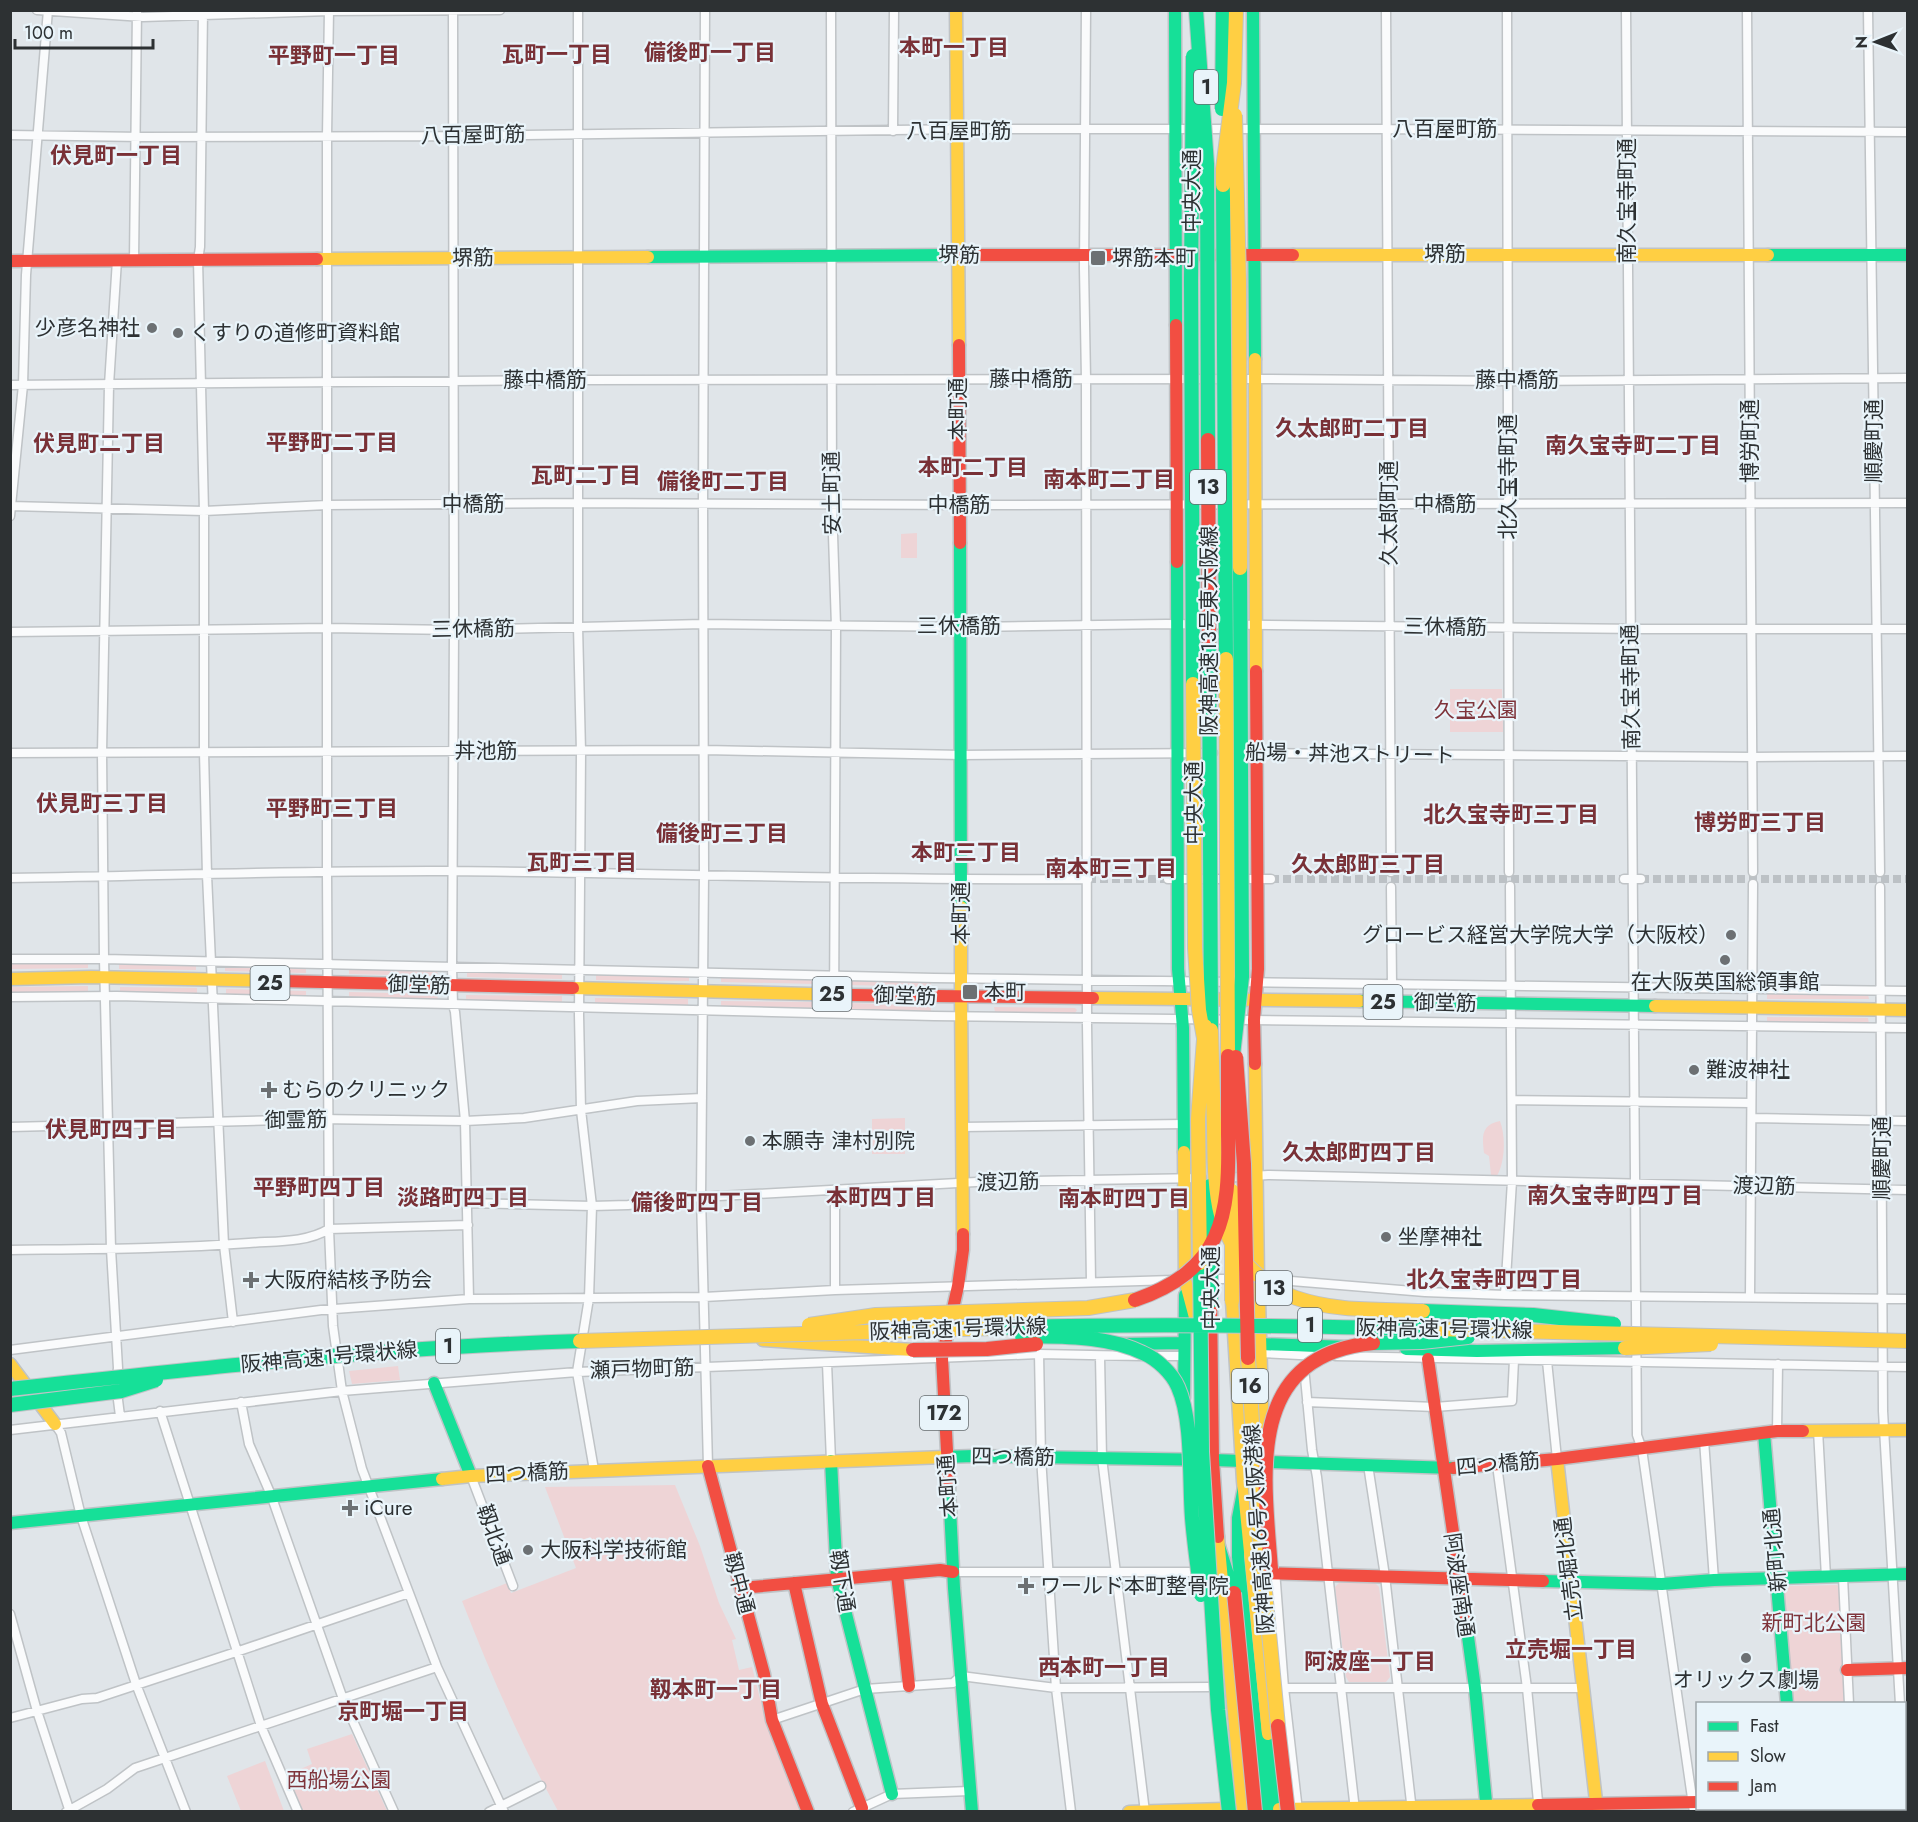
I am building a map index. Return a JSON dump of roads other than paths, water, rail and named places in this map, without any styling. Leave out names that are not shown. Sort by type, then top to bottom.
[{"type":"main road","name":"本町通","points":[[956,10],[963,1250],[958,1286],[942,1358],[953,1572],[972,1812]]},
{"type":"main road","name":"中央大通","points":[[1175,10],[1178,754],[1173,879],[1182,1018],[1185,1280],[1211,1378]]},
{"type":"main road","name":"中央大通","points":[[1195,10],[1191,293],[1195,948],[1199,1010],[1209,1071],[1213,1460],[1218,1543],[1243,1812]]},
{"type":"main road","name":"阪神高速13号東大阪線","points":[[1195,10],[1207,164],[1210,963]]},
{"type":"main road","name":"1","points":[[1205,10],[1207,164]]},
{"type":"main road","name":"13","points":[[1223,10],[1223,170]]},
{"type":"main road","name":"中央大通","points":[[1235,10],[1239,293],[1242,977],[1232,1069],[1232,1301],[1238,1376],[1241,1462],[1252,1573],[1283,1811]]},
{"type":"main road","name":"阪神高速13号東大阪線","points":[[1226,959],[1223,170],[1236,58],[1235,10]]},
{"type":"main road","points":[[1253,10],[1258,753],[1265,879],[1258,983]]},
{"type":"main road","name":"堺筋","points":[[10,261],[1175,254],[1908,255]]},
{"type":"main road","name":"1","points":[[737,1335],[876,1315],[1107,1306],[1163,1290],[1187,1274],[1205,1254],[1220,1230],[1226,1200],[1228,1118],[1226,959]]},
{"type":"main road","name":"阪神高速16号大阪港線","points":[[1226,959],[1242,1118],[1247,1342],[1257,1521],[1268,1646],[1280,1693],[1283,1811]]},
{"type":"main road","name":"13","points":[[1210,963],[1215,1192],[1218,1209],[1230,1240],[1244,1262],[1264,1281],[1295,1298],[1334,1307],[1533,1315],[1707,1335]]},
{"type":"main road","name":"16","points":[[1210,963],[1200,1068],[1198,1119],[1200,1343],[1205,1520],[1225,1811]]},
{"type":"main road","name":"御堂筋","points":[[10,979],[104,978],[961,997],[1908,1010]]},
{"type":"main road","name":"中央大通","points":[[1238,1376],[1258,1278],[1257,1176],[1247,1019],[1256,1001],[1258,983]]},
{"type":"main road","points":[[1258,1278],[1264,1462]]},
{"type":"main road","points":[[1185,1280],[1185,1459]]},
{"type":"main road","name":"阪神高速1号環状線","points":[[10,1389],[184,1370],[475,1344],[927,1330],[1226,1324],[1908,1341]]},
{"type":"main road","points":[[927,1330],[1083,1338],[1120,1343],[1155,1359],[1173,1377],[1183,1396],[1186,1412],[1195,1548],[1209,1666],[1218,1710]]},
{"type":"main road","name":"16","points":[[1280,1693],[1275,1646],[1265,1449],[1271,1418],[1283,1392],[1309,1364],[1345,1348],[1374,1343],[1534,1331]]},
{"type":"main road","points":[[713,1336],[913,1350],[987,1349],[1047,1343],[1099,1350],[1184,1350]]},
{"type":"main road","points":[[1260,1348],[1285,1345],[1477,1351],[1625,1348],[1819,1338]]},
{"type":"main road","name":"阿波座南通","points":[[1428,1359],[1475,1688],[1486,1808]]},
{"type":"main road","points":[[10,1364],[58,1428]]},
{"type":"main road","points":[[10,1405],[121,1391],[184,1370]]},
{"type":"main road","name":"靱北通","points":[[434,1383],[471,1476]]},
{"type":"main road","name":"四つ橋筋","points":[[10,1523],[471,1476],[946,1456],[1185,1459],[1443,1468],[1557,1459],[1771,1432],[1908,1430]]},
{"type":"main road","name":"新町北通","points":[[1771,1432],[1777,1578],[1787,1702]]},
{"type":"main road","name":"立売堀北通","points":[[1557,1459],[1597,1808]]},
{"type":"main road","name":"靱下通","points":[[831,1461],[837,1579],[892,1794]]},
{"type":"main road","name":"靱中通","points":[[708,1466],[764,1674],[772,1720],[808,1812]]},
{"type":"main road","points":[[1244,1486],[1238,1518],[1238,1593],[1255,1812]]},
{"type":"main road","points":[[1218,1543],[1238,1593],[1283,1811],[1695,1805]]},
{"type":"main road","points":[[741,1588],[940,1570],[953,1572]]},
{"type":"main road","points":[[1252,1573],[1662,1584],[1714,1580],[1908,1574]]},
{"type":"main road","points":[[897,1574],[909,1686]]},
{"type":"main road","points":[[794,1583],[822,1704],[857,1810]]},
{"type":"main road","points":[[1847,1670],[1903,1668]]},
{"type":"main road","points":[[1129,1812],[1225,1811]]},
{"type":"street","points":[[37,10],[137,14],[500,10]]},
{"type":"street","points":[[578,10],[578,626],[581,752],[579,1007],[581,1110],[591,1206],[590,1298],[577,1372],[594,1470]]},
{"type":"street","name":"靱中通","points":[[705,10],[703,503],[705,750],[701,1197],[708,1466]]},
{"type":"street","name":"安土町通","points":[[831,10],[832,504],[836,626],[834,1013]]},
{"type":"street","points":[[894,10],[894,131]]},
{"type":"street","points":[[1086,10],[1084,255],[1087,1017],[1091,1282]]},
{"type":"street","name":"久太郎町通","points":[[1386,10],[1391,873]]},
{"type":"street","name":"北久宝寺町通","points":[[1507,10],[1509,872]]},
{"type":"street","name":"南久宝寺町通","points":[[1626,10],[1637,1435],[1642,1449],[1695,1805]]},
{"type":"street","name":"博労町通","points":[[1747,10],[1753,872]]},
{"type":"street","name":"順慶町通","points":[[1868,10],[1880,872]]},
{"type":"street","points":[[10,516],[23,385],[27,261],[48,11]]},
{"type":"street","points":[[329,11],[327,873],[329,1229],[333,1326],[342,1391],[368,1486],[437,1667],[503,1809]]},
{"type":"street","points":[[453,11],[452,986],[465,1121],[470,1299]]},
{"type":"street","points":[[203,13],[198,260],[204,511],[204,752],[210,962],[220,1122],[224,1245],[233,1322]]},
{"type":"street","points":[[134,260],[137,14]]},
{"type":"street","name":"八百屋町筋","points":[[10,135],[453,136],[957,129],[1908,132]]},
{"type":"street","points":[[117,261],[109,385],[102,753],[104,978],[111,1249],[118,1368],[116,1384],[120,1416]]},
{"type":"street","name":"藤中橋筋","points":[[10,385],[831,379],[1508,381],[1908,378]]},
{"type":"street","name":"中橋筋","points":[[11,506],[204,511],[327,505],[579,503],[1086,505],[1908,503]]},
{"type":"street","name":"三休橋筋","points":[[10,632],[327,628],[454,630],[703,624],[960,627],[1176,624],[1630,629],[1908,629]]},
{"type":"street","name":"丼池筋","points":[[10,753],[705,750],[962,755]]},
{"type":"street","name":"船場・丼池ストリート","points":[[962,755],[1258,753],[1631,756]]},
{"type":"street","points":[[1631,756],[1908,756]]},
{"type":"street","points":[[10,878],[451,871],[961,880],[1088,879]]},
{"type":"street","points":[[1173,879],[1265,879]]},
{"type":"street","points":[[1750,1297],[1752,884]]},
{"type":"street","points":[[1505,1295],[1512,1181],[1510,886]]},
{"type":"street","points":[[1391,887],[1392,985]]},
{"type":"street","name":"順慶町通","points":[[1880,887],[1884,1430],[1891,1575],[1903,1668],[1900,1702]]},
{"type":"street","points":[[10,959],[104,959],[961,978],[1908,991]]},
{"type":"street","points":[[1198,981],[1247,1019]]},
{"type":"street","points":[[1199,1019],[1239,982]]},
{"type":"street","points":[[10,997],[105,996],[961,1016],[1908,1028]]},
{"type":"street","name":"御霊筋","points":[[10,1127],[328,1119],[465,1121],[524,1118],[637,1101],[702,1098]]},
{"type":"street","points":[[1512,1100],[1751,1103]]},
{"type":"street","points":[[1752,1118],[1908,1121]]},
{"type":"street","points":[[962,1127],[1184,1124]]},
{"type":"street","name":"渡辺筋","points":[[469,1203],[628,1205],[701,1197],[963,1184],[1257,1176],[1908,1190]]},
{"type":"street","points":[[835,1190],[835,1290]]},
{"type":"street","points":[[10,1250],[224,1245],[291,1240],[321,1234],[329,1229],[468,1225]]},
{"type":"street","points":[[10,1350],[333,1310],[470,1299],[704,1297],[835,1290],[1091,1282],[1258,1278],[1425,1292],[1505,1295],[1908,1299]]},
{"type":"street","points":[[1260,1348],[1303,1355],[1428,1359],[1908,1367]]},
{"type":"street","points":[[1099,1350],[1102,1458],[1144,1811]]},
{"type":"street","name":"瀬戸物町筋","points":[[10,1430],[58,1428],[120,1416],[342,1391],[577,1372],[1099,1350]]},
{"type":"street","points":[[1039,1354],[1041,1457],[1056,1688],[1071,1812]]},
{"type":"street","points":[[1303,1355],[1355,1809]]},
{"type":"street","points":[[1307,1402],[1435,1407],[1512,1401],[1514,1360]]},
{"type":"street","name":"立売堀北通","points":[[1547,1361],[1557,1459]]},
{"type":"street","name":"靱下通","points":[[827,1363],[831,1461]]},
{"type":"street","points":[[1771,1432],[1778,1364]]},
{"type":"street","points":[[241,1402],[249,1444],[271,1495],[343,1699],[394,1812]]},
{"type":"street","points":[[160,1411],[261,1725],[298,1812]]},
{"type":"street","points":[[58,1428],[76,1501],[136,1684],[186,1812]]},
{"type":"street","points":[[1818,1430],[1826,1577]]},
{"type":"street","points":[[1704,1440],[1714,1580]]},
{"type":"street","points":[[1185,1459],[1193,1487],[1225,1811]]},
{"type":"street","points":[[1264,1462],[1275,1573],[1280,1693],[1340,1688],[1584,1688]]},
{"type":"street","points":[[1368,1465],[1385,1576],[1411,1808]]},
{"type":"street","points":[[1497,1465],[1527,1688],[1538,1808]]},
{"type":"street","name":"靱北通","points":[[471,1476],[513,1586]]},
{"type":"street","points":[[953,1572],[1201,1572]]},
{"type":"street","points":[[1843,1577],[1849,1702]]},
{"type":"street","points":[[10,1718],[82,1699],[98,1698],[409,1593]]},
{"type":"street","points":[[11,1617],[37,1711],[69,1811],[107,1789],[135,1768],[437,1667]]},
{"type":"street","points":[[772,1720],[865,1689],[954,1683],[962,1676],[1056,1688],[1212,1687]]},
{"type":"street","points":[[489,1812],[503,1809],[541,1786]]},
{"type":"street","points":[[857,1810],[892,1794],[969,1791]]},
{"type":"tunnel","points":[[1088,879],[1168,879]]},
{"type":"tunnel","points":[[1271,879],[1624,879]]},
{"type":"tunnel","points":[[1641,879],[1908,879]]},
{"type":"place","name":"堺筋本町","points":[[1098,258]]},
{"type":"place","name":"少彦名神社","points":[[152,328]]},
{"type":"place","name":"くすりの道修町資料館","points":[[178,333]]},
{"type":"place","name":"グロービス経営大学院大学（大阪校）","points":[[1731,935]]},
{"type":"place","name":"在大阪英国総領事館","points":[[1725,960]]},
{"type":"place","name":"本町","points":[[970,992]]},
{"type":"place","name":"難波神社","points":[[1694,1070]]},
{"type":"place","name":"むらのクリニック","points":[[269,1090]]},
{"type":"place","name":"本願寺 津村別院","points":[[750,1141]]},
{"type":"place","name":"坐摩神社","points":[[1386,1237]]},
{"type":"place","name":"大阪府結核予防会","points":[[251,1280]]},
{"type":"place","name":"iCure","points":[[350,1508]]},
{"type":"place","name":"大阪科学技術館","points":[[528,1550]]},
{"type":"place","name":"ワールド本町整骨院","points":[[1026,1586]]},
{"type":"place","name":"オリックス劇場","points":[[1746,1658]]},
{"type":"district","name":"本町一丁目","points":[[954,47]]},
{"type":"district","name":"備後町一丁目","points":[[710,52]]},
{"type":"district","name":"瓦町一丁目","points":[[557,54]]},
{"type":"district","name":"平野町一丁目","points":[[334,55]]},
{"type":"district","name":"伏見町一丁目","points":[[116,155]]},
{"type":"district","name":"久太郎町二丁目","points":[[1352,428]]},
{"type":"district","name":"平野町二丁目","points":[[332,442]]},
{"type":"district","name":"伏見町二丁目","points":[[99,443]]},
{"type":"district","name":"南久宝寺町二丁目","points":[[1633,445]]},
{"type":"district","name":"本町二丁目","points":[[973,467]]},
{"type":"district","name":"瓦町二丁目","points":[[586,475]]},
{"type":"district","name":"南本町二丁目","points":[[1109,479]]},
{"type":"district","name":"備後町二丁目","points":[[723,481]]},
{"type":"district","name":"伏見町三丁目","points":[[102,803]]},
{"type":"district","name":"平野町三丁目","points":[[332,808]]},
{"type":"district","name":"北久宝寺町三丁目","points":[[1511,814]]},
{"type":"district","name":"博労町三丁目","points":[[1760,822]]},
{"type":"district","name":"備後町三丁目","points":[[722,833]]},
{"type":"district","name":"本町三丁目","points":[[966,852]]},
{"type":"district","name":"瓦町三丁目","points":[[582,862]]},
{"type":"district","name":"久太郎町三丁目","points":[[1368,864]]},
{"type":"district","name":"南本町三丁目","points":[[1111,868]]},
{"type":"district","name":"伏見町四丁目","points":[[111,1129]]},
{"type":"district","name":"久太郎町四丁目","points":[[1359,1152]]},
{"type":"district","name":"平野町四丁目","points":[[319,1187]]},
{"type":"district","name":"南久宝寺町四丁目","points":[[1615,1195]]},
{"type":"district","name":"淡路町四丁目","points":[[463,1197]]},
{"type":"district","name":"本町四丁目","points":[[881,1197]]},
{"type":"district","name":"南本町四丁目","points":[[1124,1198]]},
{"type":"district","name":"備後町四丁目","points":[[697,1202]]},
{"type":"district","name":"北久宝寺町四丁目","points":[[1494,1279]]},
{"type":"district","name":"立売堀一丁目","points":[[1571,1649]]},
{"type":"district","name":"阿波座一丁目","points":[[1370,1661]]},
{"type":"district","name":"西本町一丁目","points":[[1104,1667]]},
{"type":"district","name":"靱本町一丁目","points":[[716,1689]]},
{"type":"district","name":"京町堀一丁目","points":[[403,1711]]},
{"type":"park label","name":"久宝公園","points":[[1476,710]]},
{"type":"park label","name":"新町北公園","points":[[1814,1623]]},
{"type":"park label","name":"西船場公園","points":[[339,1780]]}]
